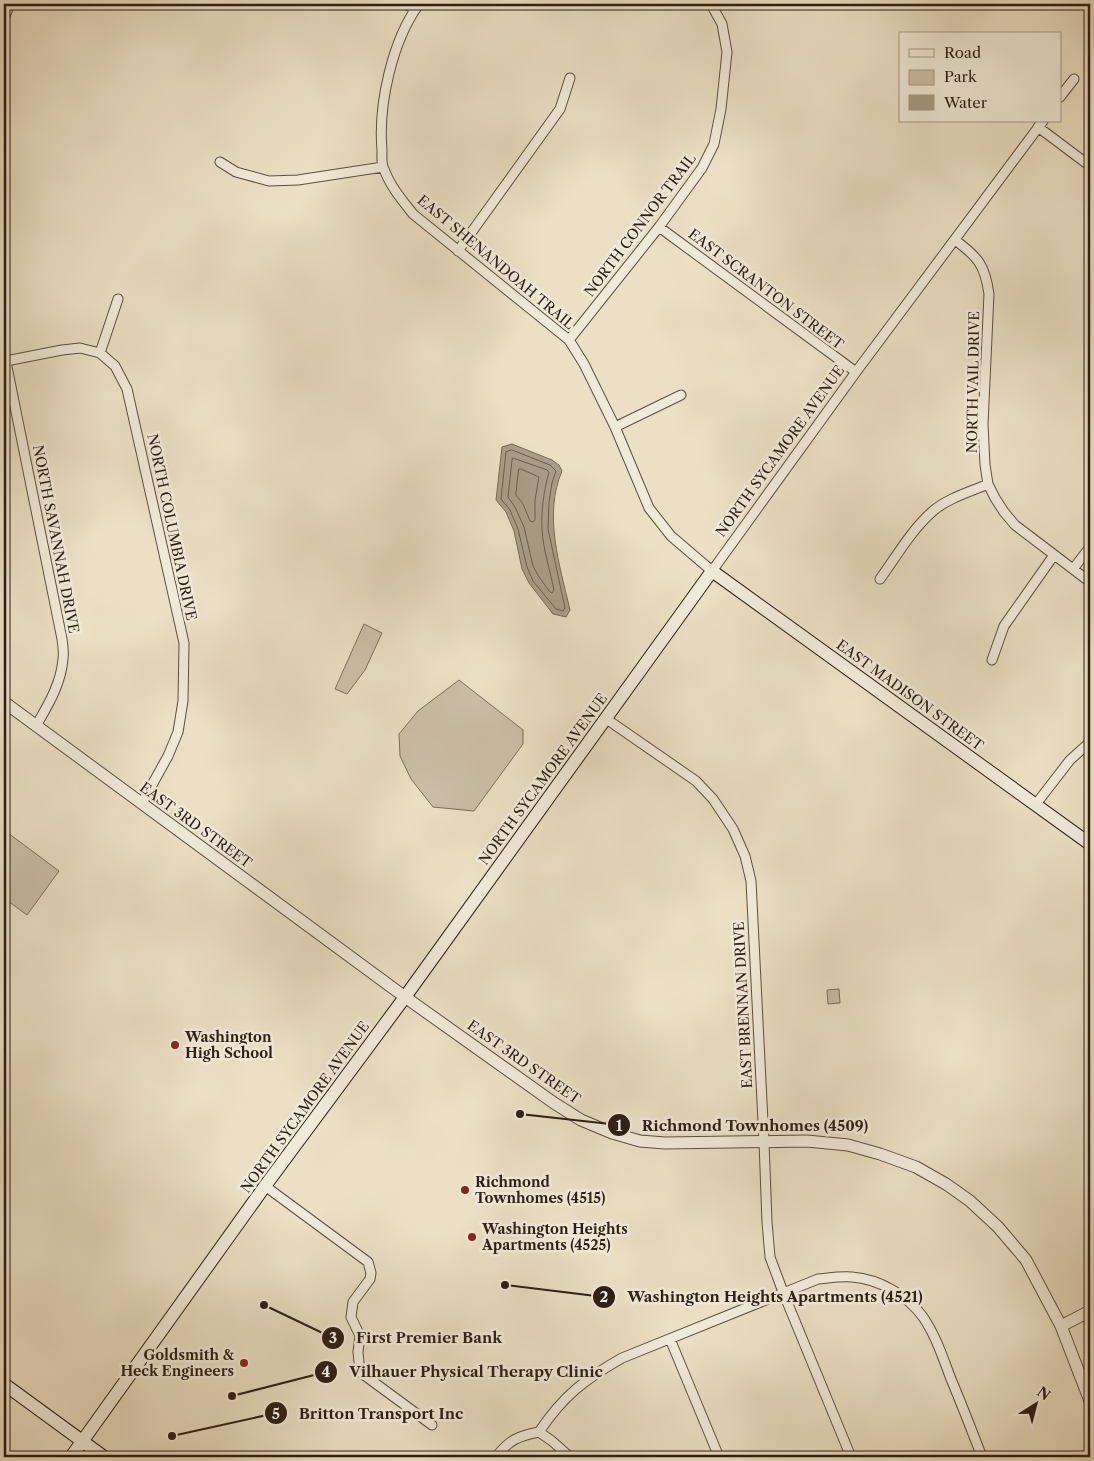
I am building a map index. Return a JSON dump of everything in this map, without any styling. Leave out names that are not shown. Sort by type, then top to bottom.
[{"type":"main road","name":"NORTH SYCAMORE AVENUE","points":[[71,1457],[265,1186],[405,997],[712,571]]},
{"type":"main road","name":"EAST MADISON STREET","points":[[712,571],[1090,844]]},
{"type":"main road","points":[[4,1384],[104,1457]]},
{"type":"street","points":[[4,18],[10,4]]},
{"type":"street","points":[[406,4],[417,7]]},
{"type":"street","name":"NORTH CONNOR TRAIL","points":[[569,340],[659,227],[702,168],[714,144],[725,79],[727,52],[722,24],[711,4]]},
{"type":"street","name":"EAST SHENANDOAH TRAIL","points":[[417,7],[398,41],[390,72],[380,135],[383,168],[397,194],[414,214],[569,340],[584,364],[615,427],[649,508],[671,536],[712,571]]},
{"type":"street","points":[[458,250],[560,109],[570,78]]},
{"type":"street","points":[[1062,95],[1074,79]]},
{"type":"street","points":[[1041,124],[1090,166]]},
{"type":"street","name":"NORTH SYCAMORE AVENUE","points":[[712,571],[856,372],[1041,124]]},
{"type":"street","points":[[220,162],[236,172],[269,182],[298,180],[383,168]]},
{"type":"street","name":"EAST SCRANTON STREET","points":[[659,227],[856,372]]},
{"type":"street","name":"NORTH VAIL DRIVE","points":[[955,240],[969,250],[980,262],[986,277],[989,294],[983,424],[988,484],[995,498],[1015,525],[1090,582]]},
{"type":"street","points":[[5,357],[80,348],[100,353],[118,299]]},
{"type":"street","name":"NORTH COLUMBIA DRIVE","points":[[100,353],[115,366],[127,389],[184,644],[183,701],[178,732],[168,756],[142,803]]},
{"type":"street","name":"NORTH SAVANNAH DRIVE","points":[[5,357],[62,639],[63,659],[59,679],[51,701],[36,726]]},
{"type":"street","points":[[615,427],[681,395]]},
{"type":"street","points":[[880,579],[920,524],[933,511],[948,501],[988,484]]},
{"type":"street","points":[[1073,569],[1090,547]]},
{"type":"street","points":[[992,660],[1004,626],[1054,555]]},
{"type":"street","name":"EAST 3RD STREET","points":[[4,702],[405,997],[554,1103],[581,1120],[612,1133],[640,1141],[665,1143],[807,1141],[848,1145],[916,1167],[946,1184],[970,1201],[991,1220],[1026,1260],[1061,1326],[1090,1400]]},
{"type":"street","name":"EAST BRENNAN DRIVE","points":[[605,718],[696,781],[713,799],[723,814],[745,856],[751,881],[770,1257],[851,1457]]},
{"type":"street","points":[[1036,804],[1070,760],[1090,742]]},
{"type":"street","points":[[265,1186],[368,1262],[371,1273],[370,1279],[353,1302],[351,1317],[360,1336],[358,1352],[360,1372],[432,1425]]},
{"type":"street","points":[[496,1457],[508,1443],[521,1436],[539,1432],[576,1388],[595,1373],[622,1358],[783,1292],[818,1280],[837,1276],[878,1282],[911,1304],[922,1317],[940,1350],[982,1457]]},
{"type":"street","points":[[1061,1326],[1090,1311]]},
{"type":"street","points":[[670,1339],[719,1457]]},
{"type":"street","points":[[539,1432],[570,1457]]},
{"type":"green space","points":[[364,624],[382,633],[365,670],[347,694],[335,689]]},
{"type":"green space","points":[[459,680],[523,730],[523,744],[474,811],[433,807],[411,779],[400,756],[399,734],[418,711]]},
{"type":"green space","points":[[4,830],[59,871],[27,915],[4,898]]},
{"type":"green space","points":[[839,989],[840,1003],[828,1004],[827,990]]},
{"type":"water","points":[[512,444],[552,460],[559,465],[562,471],[556,488],[554,523],[558,558],[570,610],[566,617],[553,614],[529,583],[522,569],[514,531],[506,512],[496,500],[502,447]]},
{"type":"place","name":"Washington High School","points":[[175,1045]]},
{"type":"place","name":"Richmond Townhomes (4509)","points":[[520,1114]]},
{"type":"place","name":"Richmond Townhomes (4515)","points":[[465,1190]]},
{"type":"place","name":"Washington Heights Apartments (4525)","points":[[472,1237]]},
{"type":"place","name":"Washington Heights Apartments (4521)","points":[[505,1285]]},
{"type":"place","name":"First Premier Bank","points":[[264,1305]]},
{"type":"place","name":"Goldsmith & Heck Engineers","points":[[244,1363]]},
{"type":"place","name":"Vilhauer Physical Therapy Clinic","points":[[232,1396]]},
{"type":"place","name":"Britton Transport Inc","points":[[172,1436]]}]
